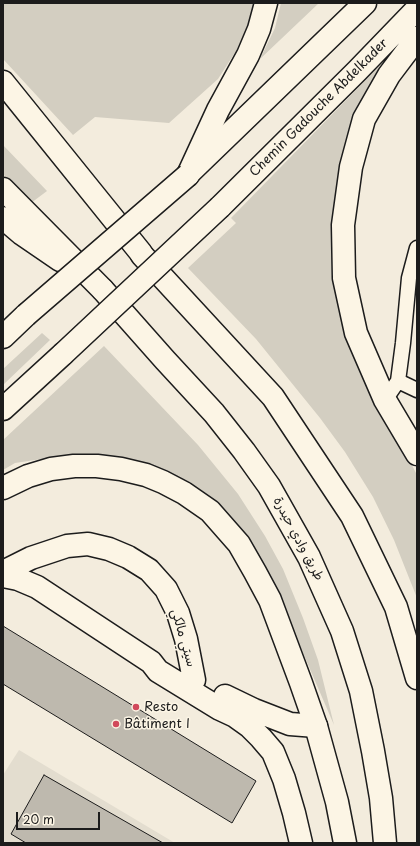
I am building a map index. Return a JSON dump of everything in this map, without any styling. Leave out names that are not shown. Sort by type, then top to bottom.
[{"type":"main road","points":[[188,175],[218,110],[248,55],[259,29],[266,3]]},
{"type":"main road","points":[[3,337],[26,314],[188,175],[365,3]]},
{"type":"main road","name":"Chemin Gadouche Abdelkader","points":[[3,409],[220,207],[417,9]]},
{"type":"main road","points":[[417,38],[389,75],[364,119],[351,167],[344,225],[344,278],[356,332],[385,400],[417,454]]},
{"type":"main road","points":[[3,82],[141,253]]},
{"type":"main road","points":[[3,92],[141,253],[273,397],[352,516],[396,607],[417,678]]},
{"type":"main road","points":[[3,189],[102,289]]},
{"type":"main road","points":[[3,218],[22,234],[102,289]]},
{"type":"main road","name":"طريق وادي حيدرة","points":[[102,289],[214,413],[244,451],[269,486],[309,556],[342,630],[361,691],[374,758],[385,843]]},
{"type":"main road","points":[[3,328],[26,314]]},
{"type":"main road","points":[[3,488],[28,476],[51,469],[74,466],[97,466],[121,469],[146,475],[184,493],[210,511],[239,544],[270,600],[316,726],[337,802],[345,843]]},
{"type":"main road","name":"سيتي مالكي","points":[[3,572],[31,558],[67,546],[88,544],[109,549],[128,557],[149,570],[166,590],[178,613],[186,639],[194,680]]},
{"type":"main road","points":[[3,576],[18,579],[37,587],[151,662],[158,671],[235,716],[249,726],[272,752],[284,779],[301,843]]},
{"type":"main road","points":[[151,662],[162,664],[228,698],[290,724],[316,726]]},
{"type":"lane","points":[[385,400],[398,381],[409,278],[417,248]]},
{"type":"lane","points":[[398,381],[417,390]]},
{"type":"shaded area","points":[[3,3],[254,3],[250,21],[236,51],[218,79],[169,123],[95,117],[73,135],[3,59]]},
{"type":"shaded area","points":[[281,3],[319,3],[260,59],[275,28]]},
{"type":"shaded area","points":[[396,49],[339,193],[361,366],[417,475],[417,598],[394,540],[373,497],[345,452],[320,418],[256,339],[188,268],[236,223],[231,218]]},
{"type":"shaded area","points":[[3,145],[47,191],[31,203],[3,174]]},
{"type":"shaded area","points":[[42,333],[50,340],[3,385],[3,369]]},
{"type":"shaded area","points":[[104,346],[198,445],[238,494],[265,536],[283,569],[303,618],[318,660],[334,725],[288,618],[260,560],[236,524],[223,508],[207,495],[185,483],[67,457],[15,463],[3,470],[3,440]]},
{"type":"shaded area","points":[[19,750],[175,843],[3,843],[3,775]]},
{"type":"building","name":"Bâtiment I","points":[[3,626],[256,781],[232,823],[3,684]]},
{"type":"building","points":[[44,775],[163,843],[26,843],[11,834]]},
{"type":"place","name":"Resto","points":[[136,707]]},
{"type":"place","name":"Bâtiment I","points":[[116,724]]}]
